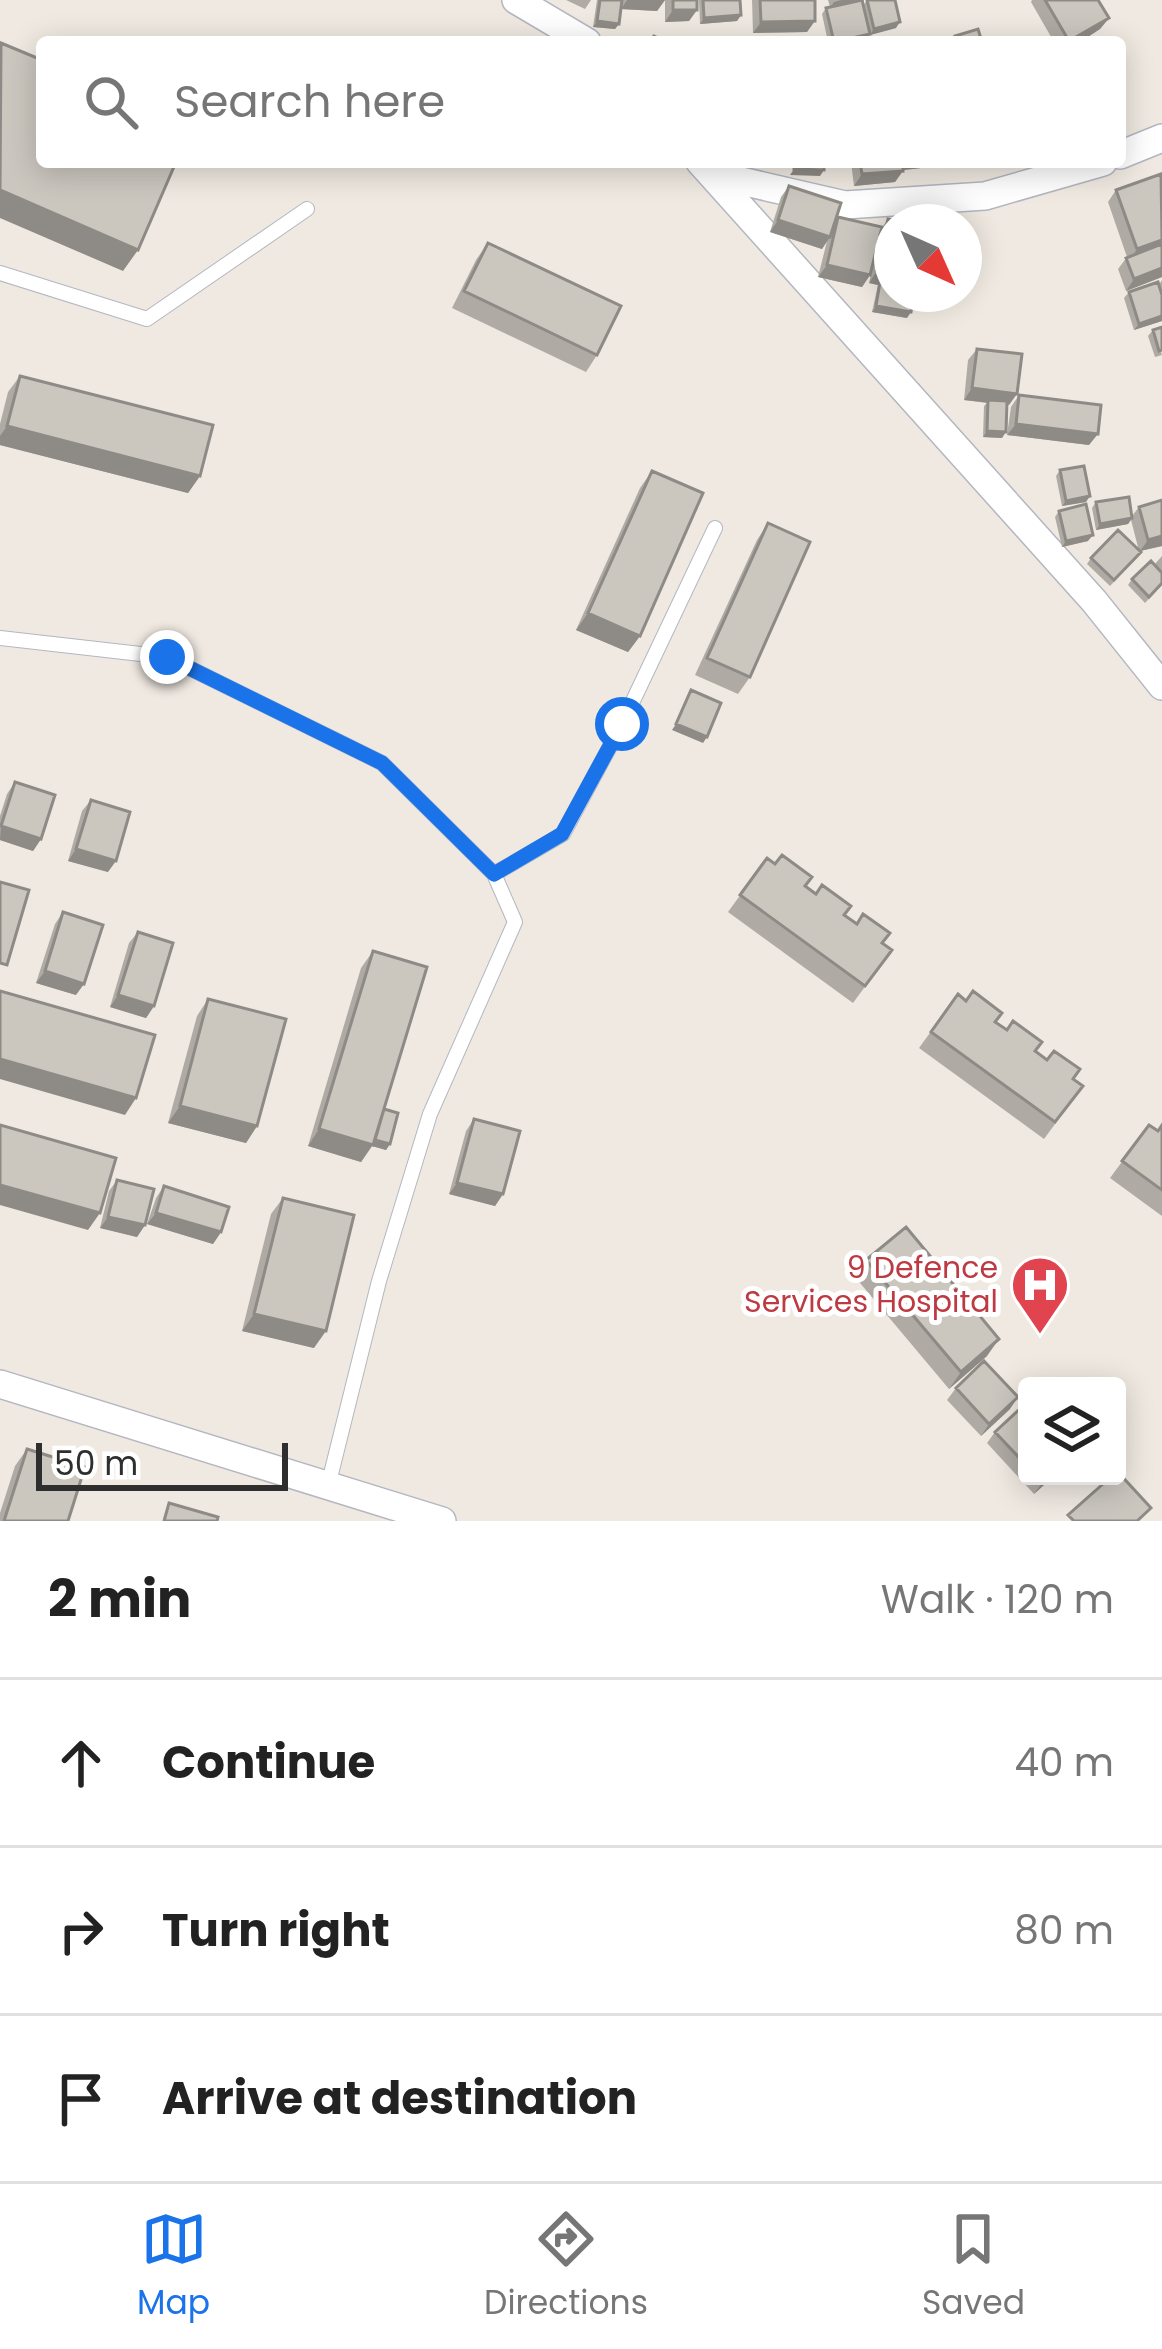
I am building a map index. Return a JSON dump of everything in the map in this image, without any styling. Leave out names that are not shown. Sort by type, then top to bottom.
[{"type":"street","points":[[516,0],[577,36]]},
{"type":"street","points":[[1126,153],[1162,138]]},
{"type":"street","points":[[705,168],[845,205],[985,196],[1081,168]]},
{"type":"street","points":[[705,168],[1094,601],[1162,686]]},
{"type":"street","points":[[0,1384],[442,1521]]},
{"type":"lane","points":[[0,273],[147,319],[307,209]]},
{"type":"lane","points":[[494,874],[562,834],[622,724],[715,528]]},
{"type":"lane","points":[[0,638],[167,657],[382,763],[494,874],[514,922],[430,1114],[379,1281],[328,1486]]},
{"type":"building","points":[[600,0],[622,0],[619,24],[597,21]]},
{"type":"building","points":[[673,0],[697,0],[697,10],[673,10]]},
{"type":"building","points":[[703,0],[740,0],[741,15],[704,18]]},
{"type":"building","points":[[760,0],[815,0],[815,21],[761,22]]},
{"type":"building","points":[[862,0],[870,34],[833,36],[826,8]]},
{"type":"building","points":[[867,0],[895,0],[900,22],[874,29]]},
{"type":"building","points":[[1045,0],[1098,0],[1109,18],[1078,36],[1066,36]]},
{"type":"building","points":[[1,43],[36,58],[36,168],[173,168],[138,250],[0,190]]},
{"type":"building","points":[[861,168],[903,168],[903,171],[862,174]]},
{"type":"building","points":[[1161,174],[1162,240],[1137,249],[1116,190]]},
{"type":"building","points":[[789,186],[841,203],[830,237],[778,220]]},
{"type":"building","points":[[838,217],[874,225],[870,275],[827,265]]},
{"type":"building","points":[[488,243],[621,306],[597,355],[464,291]]},
{"type":"building","points":[[1162,244],[1162,268],[1134,279],[1126,258]]},
{"type":"building","points":[[1158,282],[1162,316],[1139,324],[1129,292]]},
{"type":"building","points":[[1162,327],[1162,350],[1159,351],[1153,330]]},
{"type":"building","points":[[977,349],[1022,354],[1017,394],[972,388]]},
{"type":"building","points":[[20,376],[213,425],[200,476],[7,426]]},
{"type":"building","points":[[1019,395],[1101,405],[1098,434],[1016,424]]},
{"type":"building","points":[[988,400],[1007,401],[1006,432],[987,431]]},
{"type":"building","points":[[1084,466],[1090,496],[1066,501],[1060,470]]},
{"type":"building","points":[[652,471],[703,493],[640,636],[588,613]]},
{"type":"building","points":[[1129,497],[1132,518],[1100,524],[1096,502]]},
{"type":"building","points":[[1162,500],[1162,536],[1148,540],[1139,507]]},
{"type":"building","points":[[1086,504],[1093,535],[1066,541],[1059,511]]},
{"type":"building","points":[[768,523],[810,542],[750,677],[707,658]]},
{"type":"building","points":[[1118,530],[1141,552],[1114,580],[1091,558]]},
{"type":"building","points":[[1151,561],[1162,573],[1162,583],[1149,597],[1132,579]]},
{"type":"building","points":[[691,690],[721,703],[707,737],[676,724]]},
{"type":"building","points":[[15,782],[55,795],[41,839],[1,826]]},
{"type":"building","points":[[91,800],[130,812],[116,861],[76,849]]},
{"type":"building","points":[[782,855],[812,877],[805,886],[816,894],[822,885],[851,906],[844,915],[857,924],[863,914],[890,933],[882,943],[892,950],[865,986],[740,895],[767,858],[775,864]]},
{"type":"building","points":[[0,882],[29,890],[7,965],[0,963]]},
{"type":"building","points":[[63,912],[103,925],[84,984],[45,971]]},
{"type":"building","points":[[138,932],[173,943],[154,1006],[118,995]]},
{"type":"building","points":[[373,951],[427,967],[373,1145],[319,1129]]},
{"type":"building","points":[[0,991],[155,1035],[136,1098],[0,1059]]},
{"type":"building","points":[[973,991],[1002,1013],[995,1022],[1007,1030],[1013,1021],[1042,1042],[1035,1051],[1047,1060],[1054,1051],[1080,1069],[1073,1079],[1083,1086],[1055,1122],[931,1032],[958,994],[966,1001]]},
{"type":"building","points":[[208,999],[286,1019],[257,1126],[180,1106]]},
{"type":"building","points":[[384,1109],[398,1113],[390,1144],[375,1140]]},
{"type":"building","points":[[474,1119],[520,1131],[503,1194],[457,1183]]},
{"type":"building","points":[[0,1125],[116,1158],[100,1213],[0,1185]]},
{"type":"building","points":[[1149,1125],[1158,1131],[1162,1125],[1162,1190],[1122,1161]]},
{"type":"building","points":[[117,1180],[154,1189],[145,1225],[108,1217]]},
{"type":"building","points":[[164,1186],[229,1207],[221,1232],[156,1213]]},
{"type":"building","points":[[283,1198],[354,1215],[326,1331],[254,1314]]},
{"type":"building","points":[[906,1227],[999,1339],[961,1372],[866,1260]]},
{"type":"building","points":[[984,1361],[1018,1397],[989,1424],[956,1388]]},
{"type":"building","points":[[1018,1411],[1018,1456],[995,1432]]},
{"type":"building","points":[[27,1449],[85,1467],[68,1521],[4,1521]]},
{"type":"building","points":[[1126,1481],[1151,1508],[1137,1521],[1074,1521],[1068,1515],[1102,1485],[1126,1485]]},
{"type":"building","points":[[169,1503],[218,1517],[217,1521],[164,1521]]},
{"type":"place","name":"9 Defence Services Hospital","points":[[1040,1336]]},
{"type":"route","points":[[167,657],[382,763],[494,874],[562,834],[622,724]]}]
